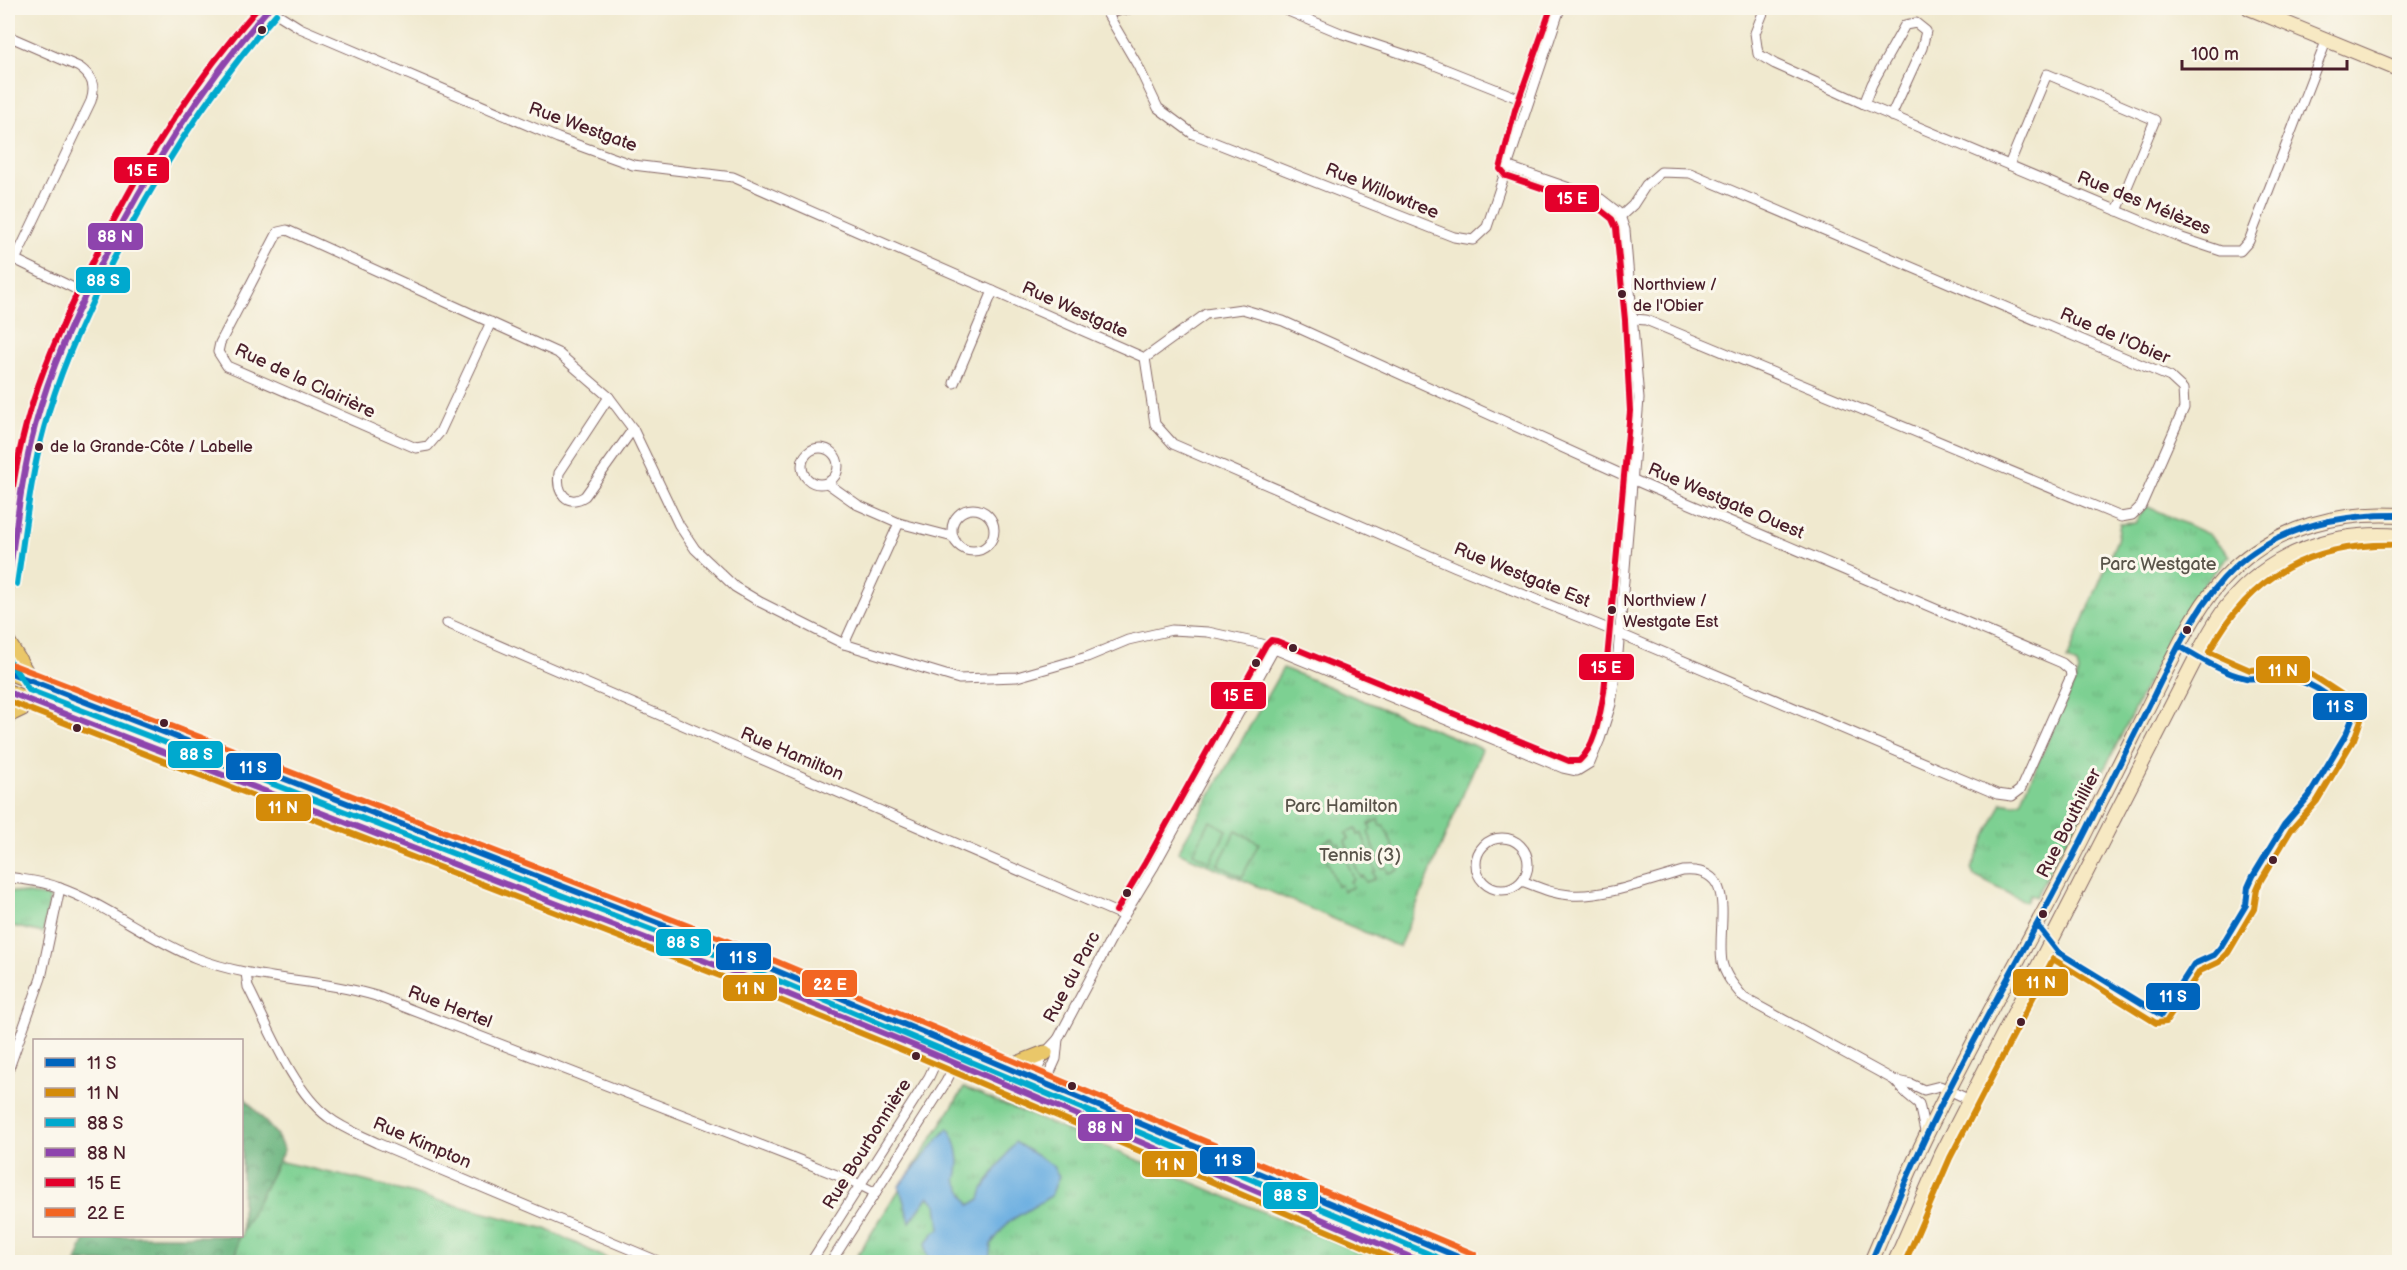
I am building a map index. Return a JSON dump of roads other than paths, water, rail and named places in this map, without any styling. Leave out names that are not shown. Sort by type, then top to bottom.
[{"type":"main road","points":[[8,642],[32,682]]},
{"type":"main road","points":[[8,672],[583,893],[946,1040],[1470,1263]]},
{"type":"main road","points":[[8,692],[586,913],[825,1009],[1422,1263]]},
{"type":"main road","points":[[8,715],[33,703]]},
{"type":"main road","points":[[1009,1067],[1045,1053]]},
{"type":"street","points":[[8,583],[23,479],[35,425],[53,370],[86,294],[135,195],[171,136],[212,76],[269,8]]},
{"type":"street","name":"Rue Westgate","points":[[269,8],[300,28],[558,138],[633,165],[733,177],[1145,358]]},
{"type":"street","points":[[1105,10],[1133,8]]},
{"type":"street","points":[[1281,8],[1343,34],[1427,62],[1528,102]]},
{"type":"street","name":"Rue Willowtree","points":[[1105,10],[1138,66],[1158,108],[1193,134],[1454,237],[1473,240],[1487,227],[1509,167],[1560,8]]},
{"type":"street","name":"Rue des Mélèzes","points":[[1765,8],[1755,33],[1758,54],[1774,64],[2117,211],[2182,238],[2221,251],[2240,251],[2249,241],[2327,39]]},
{"type":"street","points":[[2249,8],[2400,70]]},
{"type":"street","points":[[1864,104],[1872,84],[1905,25],[1916,23],[1926,31],[1922,48],[1892,116]]},
{"type":"street","points":[[8,36],[86,72],[91,79],[94,89],[91,101],[11,258],[86,294]]},
{"type":"street","points":[[2009,165],[2047,74],[2058,78],[2155,120],[2117,211]]},
{"type":"street","points":[[1509,167],[1595,196],[1616,210],[1621,216],[1625,230],[1639,399],[1619,633]]},
{"type":"street","name":"Rue de l'Obier","points":[[1621,216],[1633,206],[1646,185],[1660,172],[1690,173],[2169,377],[2183,389],[2184,408],[2141,506],[2132,515],[2116,516],[1646,320],[1634,319]]},
{"type":"street","name":"Rue de la Clairière","points":[[492,322],[440,432],[428,446],[416,448],[227,366],[218,351],[220,343],[278,232],[286,230],[492,322],[558,353],[609,397],[633,429],[679,525],[695,549],[735,587],[760,603],[844,644],[959,679],[1017,677],[1087,657],[1128,640],[1172,630],[1219,634],[1249,640],[1274,649],[1553,764],[1577,771],[1590,763],[1606,720],[1613,693],[1619,633]]},
{"type":"street","name":"Rue Westgate","points":[[954,383],[993,291]]},
{"type":"street","name":"Rue Westgate Ouest","points":[[1145,358],[1206,314],[1242,309],[1282,321],[1632,478],[2062,663],[2069,668],[2071,676],[2046,734]]},
{"type":"street","name":"Rue Westgate Est","points":[[1145,358],[1155,424],[1173,444],[1456,567],[1619,633],[2002,796],[2012,796],[2020,790],[2046,734]]},
{"type":"street","points":[[609,397],[559,473],[557,484],[562,494],[570,499],[579,500],[585,496],[633,429]]},
{"type":"street","points":[[827,483],[836,476],[837,460],[835,455],[826,449],[815,449],[806,454],[802,464],[804,475],[812,483],[827,483],[858,505],[899,523],[953,537],[964,549],[981,549],[993,538],[993,522],[982,510],[966,510],[954,521],[953,537]]},
{"type":"street","name":"Rue Bouthillier","points":[[1871,1263],[1926,1136],[1949,1090],[2040,919],[2190,626],[2211,593],[2234,568],[2250,555],[2290,532],[2314,523],[2348,516],[2400,515]]},
{"type":"street","points":[[844,644],[899,523]]},
{"type":"street","points":[[1895,1263],[1935,1168],[2197,656],[2227,606],[2245,586],[2266,569],[2304,548],[2365,534],[2400,536]]},
{"type":"street","name":"Rue Hamilton","points":[[447,623],[1124,916]]},
{"type":"street","name":"Rue du Parc","points":[[1040,1080],[1045,1053],[1058,1039],[1124,916],[1274,649]]},
{"type":"street","points":[[1499,838],[1512,841],[1520,846],[1527,860],[1527,869],[1522,880],[1507,890],[1497,890],[1485,884],[1476,868],[1476,859],[1483,846],[1499,838]]},
{"type":"street","points":[[1522,880],[1549,892],[1570,896],[1593,894],[1683,871],[1698,870],[1709,874],[1718,883],[1722,897],[1720,945],[1723,964],[1730,980],[1744,998],[1894,1080],[1926,1090],[1936,1086],[1970,1100]]},
{"type":"street","name":"Rue Hertel","points":[[8,877],[60,888],[185,953],[246,973],[342,986],[376,996],[861,1185],[876,1193]]},
{"type":"street","points":[[8,1071],[41,978],[60,888]]},
{"type":"street","name":"Rue Kimpton","points":[[246,973],[248,987],[297,1080],[315,1105],[334,1122],[377,1143],[660,1263]]},
{"type":"street","name":"Rue du Parc","points":[[1032,1097],[1040,1080],[1056,1059],[1058,1039]]},
{"type":"street","name":"Rue Bourbonnière","points":[[811,1263],[928,1077],[946,1040]]},
{"type":"street","name":"Rue Bourbonnière","points":[[831,1263],[956,1064],[963,1048]]},
{"type":"street","points":[[1894,1080],[1919,1104],[1926,1136]]},
{"type":"street","points":[[1919,1104],[1926,1090]]},
{"type":"water","points":[[948,1128],[958,1153],[959,1167],[956,1180],[970,1205],[980,1199],[983,1189],[1015,1142],[1052,1165],[1059,1176],[1051,1196],[1008,1222],[991,1244],[989,1262],[931,1262],[926,1252],[926,1243],[940,1229],[937,1205],[929,1196],[910,1222],[899,1186]]},
{"type":"place","name":"Northview / de l'Obier","points":[[1622,294]]},
{"type":"place","name":"de la Grande-Côte / Labelle","points":[[39,447]]},
{"type":"place","name":"Northview / Westgate Est","points":[[1612,610]]},
{"type":"park label","name":"Parc Westgate","points":[[2158,564]]},
{"type":"park label","name":"Parc Hamilton","points":[[1341,806]]},
{"type":"park label","name":"Tennis (3)","points":[[1360,855]]}]
